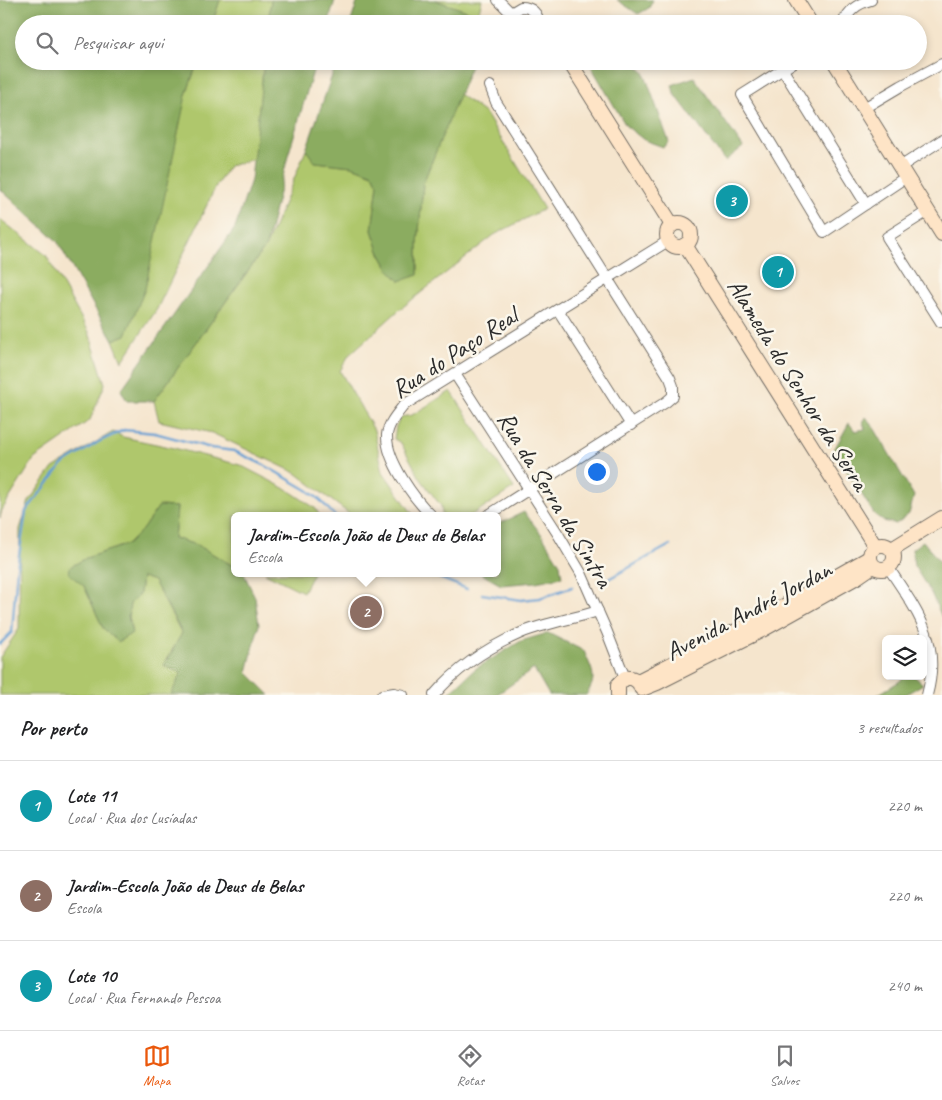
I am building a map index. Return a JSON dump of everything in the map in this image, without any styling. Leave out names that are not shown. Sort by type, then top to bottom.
[{"type":"street","points":[[498,0],[512,13],[521,7],[527,7],[536,15]]},
{"type":"street","points":[[796,0],[805,15]]},
{"type":"street","points":[[848,15],[862,2],[871,0]]},
{"type":"street","points":[[864,108],[942,64]]},
{"type":"street","points":[[575,70],[672,225]]},
{"type":"street","points":[[866,204],[783,70],[742,95],[824,232],[866,204],[942,140]]},
{"type":"street","points":[[840,70],[936,221],[887,237],[941,322]]},
{"type":"street","points":[[490,86],[496,102],[670,378],[673,386],[673,396],[666,402],[493,512]]},
{"type":"street","points":[[682,224],[689,229],[691,238],[685,245],[676,247],[668,241],[667,232],[672,225],[682,224]]},
{"type":"street","name":"Rua do Paço Real","points":[[428,512],[403,478],[389,452],[387,434],[394,418],[404,405],[668,241]]},
{"type":"street","name":"Alameda do Senhor da Serra","points":[[685,245],[872,557]]},
{"type":"street","points":[[558,310],[631,424]]},
{"type":"street","name":"Rua da Serra da Sintra","points":[[454,374],[581,573],[598,612],[636,686]]},
{"type":"street","points":[[892,550],[942,518]]},
{"type":"street","points":[[884,544],[892,550],[894,559],[888,567],[883,569],[872,557],[884,544]]},
{"type":"street","name":"Avenida André Jordan","points":[[636,686],[872,557]]},
{"type":"street","points":[[888,567],[918,611],[930,634],[934,651],[934,670],[927,695]]},
{"type":"street","points":[[434,695],[469,663],[496,645],[522,633],[598,612]]},
{"type":"street","points":[[618,695],[618,685],[636,686]]},
{"type":"street","points":[[382,695],[394,693],[403,695]]},
{"type":"green space","points":[[0,0],[220,0],[215,15],[15,15],[15,70],[195,70],[186,95],[145,289],[126,335],[113,340],[57,241],[0,189]]},
{"type":"green space","points":[[220,0],[271,0],[269,15],[215,15]]},
{"type":"green space","points":[[271,0],[335,0],[331,15],[269,15]]},
{"type":"green space","points":[[358,0],[435,0],[478,15],[353,15]]},
{"type":"green space","points":[[435,0],[482,0],[478,15]]},
{"type":"green space","points":[[617,0],[653,0],[649,8],[638,14]]},
{"type":"green space","points":[[195,70],[263,70],[254,159],[229,166],[216,186],[157,309],[122,362],[113,340],[126,335],[186,95]]},
{"type":"green space","points":[[263,70],[313,70],[288,156],[266,246],[154,401],[127,401],[121,390],[235,228],[251,180]]},
{"type":"green space","points":[[334,70],[469,70],[423,183],[418,244],[418,275],[400,281],[390,271],[379,251],[372,230],[378,184],[373,174],[352,166],[315,162],[306,150]]},
{"type":"green space","points":[[593,70],[642,70],[644,72],[669,142],[663,147],[644,140],[626,126]]},
{"type":"green space","points":[[694,77],[743,147],[725,161],[674,93],[672,85]]},
{"type":"green space","points":[[459,94],[486,114],[544,209],[494,235],[399,310],[349,355],[340,371],[374,430],[383,472],[411,512],[347,512],[296,473],[212,433],[159,421],[154,401],[266,246],[306,150],[316,162],[352,166],[373,174],[378,184],[372,230],[379,251],[390,271],[418,274],[418,244],[423,183]]},
{"type":"green space","points":[[0,219],[46,255],[89,332],[105,384],[90,420],[34,459],[2,510],[0,518]]},
{"type":"green space","points":[[451,391],[514,488],[476,512],[442,512],[441,506],[420,478],[401,443],[394,439],[396,426],[401,417],[412,415]]},
{"type":"green space","points":[[866,417],[914,496],[909,514],[896,524],[883,521],[874,514],[834,450],[849,423],[855,431],[865,429],[863,422]]},
{"type":"green space","points":[[113,432],[123,437],[240,465],[288,490],[315,508],[318,512],[231,512],[231,565],[199,546],[174,538],[177,507],[159,506],[142,530],[128,544],[86,558],[84,586],[103,628],[132,633],[128,617],[130,604],[140,593],[142,576],[154,581],[182,634],[163,665],[181,673],[171,695],[0,695],[0,657],[19,629],[20,529],[29,501],[53,468]]},
{"type":"green space","points":[[159,506],[177,507],[174,538],[199,546],[231,565],[231,577],[245,577],[255,597],[259,625],[247,672],[270,695],[171,695],[181,673],[163,665],[182,633],[154,581],[142,577],[140,593],[130,604],[128,617],[132,633],[118,642],[103,628],[84,586],[69,574],[70,567],[86,558],[128,544],[142,530]]},
{"type":"green space","points":[[524,512],[542,535],[560,564],[562,577],[536,582],[501,585],[487,577],[501,577],[501,523]]},
{"type":"green space","points":[[923,541],[942,565],[942,617],[931,593],[914,566],[912,549]]},
{"type":"green space","points":[[273,577],[311,577],[303,592]]},
{"type":"green space","points":[[548,633],[584,651],[593,678],[586,695],[549,695],[534,669],[496,695],[447,695],[475,669],[521,641]]},
{"type":"green space","points":[[918,680],[923,684],[905,695],[877,695],[900,681]]},
{"type":"waterway","points":[[0,644],[12,632],[17,568],[26,511],[63,464],[100,441],[124,430],[155,433],[211,448],[234,451],[264,465],[307,490],[331,512]]},
{"type":"waterway","points":[[601,583],[670,545]]},
{"type":"waterway","points":[[437,577],[467,589]]},
{"type":"waterway","points":[[482,594],[521,600],[540,598],[572,587]]},
{"type":"place","name":"Lote 10","points":[[732,201]]},
{"type":"place","name":"Lote 11","points":[[778,272]]},
{"type":"place","name":"Jardim-Escola João de Deus de Belas","points":[[366,612]]}]
